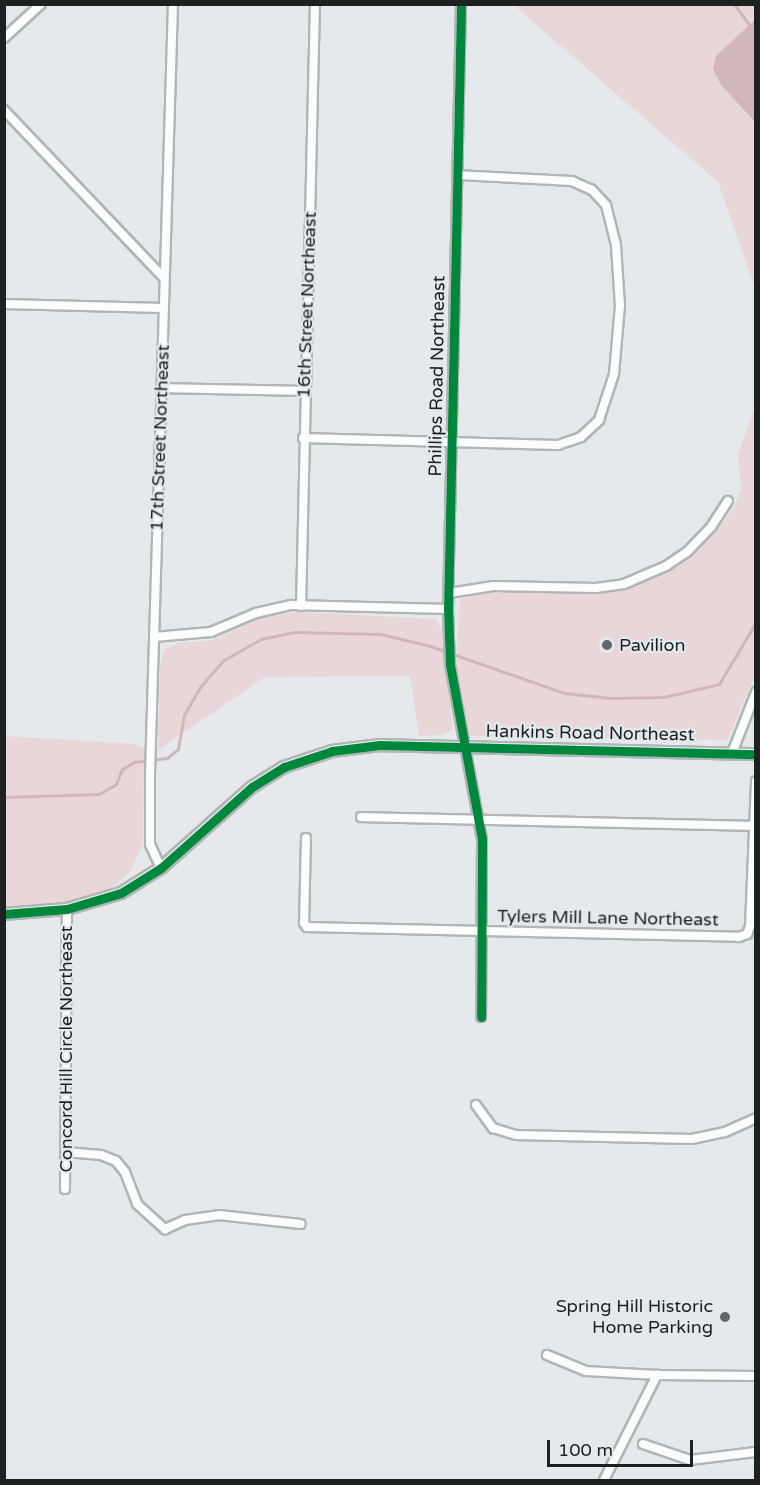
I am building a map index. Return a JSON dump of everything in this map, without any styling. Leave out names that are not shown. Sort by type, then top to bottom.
[{"type":"street","points":[[4,38],[41,4]]},
{"type":"street","name":"17th Street Northeast","points":[[161,868],[150,844],[150,751],[173,4]]},
{"type":"street","name":"16th Street Northeast","points":[[301,606],[304,391],[315,4]]},
{"type":"street","name":"Phillips Road Northeast","points":[[461,4],[448,609],[450,665],[463,747],[479,820],[483,931],[482,1017]]},
{"type":"street","points":[[4,110],[164,278]]},
{"type":"street","points":[[303,438],[558,445],[574,441],[591,429],[608,400],[620,306],[611,217],[592,190],[580,183],[552,178],[459,175]]},
{"type":"street","points":[[4,304],[163,308]]},
{"type":"street","points":[[162,388],[304,391]]},
{"type":"street","points":[[449,593],[494,586],[596,588],[624,584],[666,567],[687,552],[711,527],[728,501]]},
{"type":"street","points":[[154,637],[211,632],[269,608],[301,606],[448,609]]},
{"type":"street","points":[[732,753],[756,692]]},
{"type":"street","name":"Hankins Road Northeast","points":[[4,914],[67,909],[121,893],[161,868],[245,792],[296,762],[356,747],[463,747],[756,754]]},
{"type":"street","points":[[361,817],[753,826],[756,781]]},
{"type":"street","name":"Tylers Mill Lane Northeast","points":[[306,838],[306,927],[735,938],[747,934],[750,926],[753,826]]},
{"type":"street","name":"Concord Hill Circle Northeast","points":[[65,1189],[67,909]]},
{"type":"street","points":[[476,1106],[493,1128],[516,1136],[692,1139],[725,1132],[756,1118]]},
{"type":"street","points":[[66,1152],[101,1155],[116,1161],[125,1172],[137,1204],[165,1228],[185,1220],[219,1215],[301,1224]]},
{"type":"street","points":[[547,1355],[586,1371],[657,1375],[756,1376]]},
{"type":"street","points":[[604,1480],[657,1375]]},
{"type":"street","points":[[643,1444],[690,1460],[756,1452]]},
{"type":"shaded area","points":[[518,4],[755,5],[755,288],[718,182],[518,9]]},
{"type":"shaded area","points":[[755,20],[755,122],[721,85],[713,69],[716,56]]},
{"type":"shaded area","points":[[755,406],[755,676],[727,740],[470,736],[456,663],[460,600],[476,594],[625,586],[679,566],[715,533],[734,508],[741,489],[738,455]]},
{"type":"shaded area","points":[[297,612],[436,619],[442,631],[453,729],[442,735],[419,736],[410,676],[265,677],[158,750],[160,666],[164,650],[178,643],[213,640],[262,617]]},
{"type":"shaded area","points":[[4,736],[135,744],[144,749],[143,844],[129,873],[109,890],[61,905],[5,908]]},
{"type":"waterway","points":[[734,4],[751,27]]},
{"type":"waterway","points":[[4,797],[99,794],[116,784],[122,769],[134,762],[167,758],[178,749],[184,715],[201,686],[224,660],[261,639],[295,632],[380,634],[427,645],[564,693],[611,698],[664,697],[719,684],[756,622]]},
{"type":"cycle path","points":[[461,4],[448,609],[450,665],[482,839],[481,1017]]},
{"type":"cycle path","points":[[4,914],[67,909],[121,893],[161,868],[252,787],[284,767],[332,751],[380,745],[756,754]]},
{"type":"place","name":"Pavilion","points":[[607,645]]},
{"type":"place","name":"Spring Hill Historic Home Parking","points":[[725,1317]]}]
